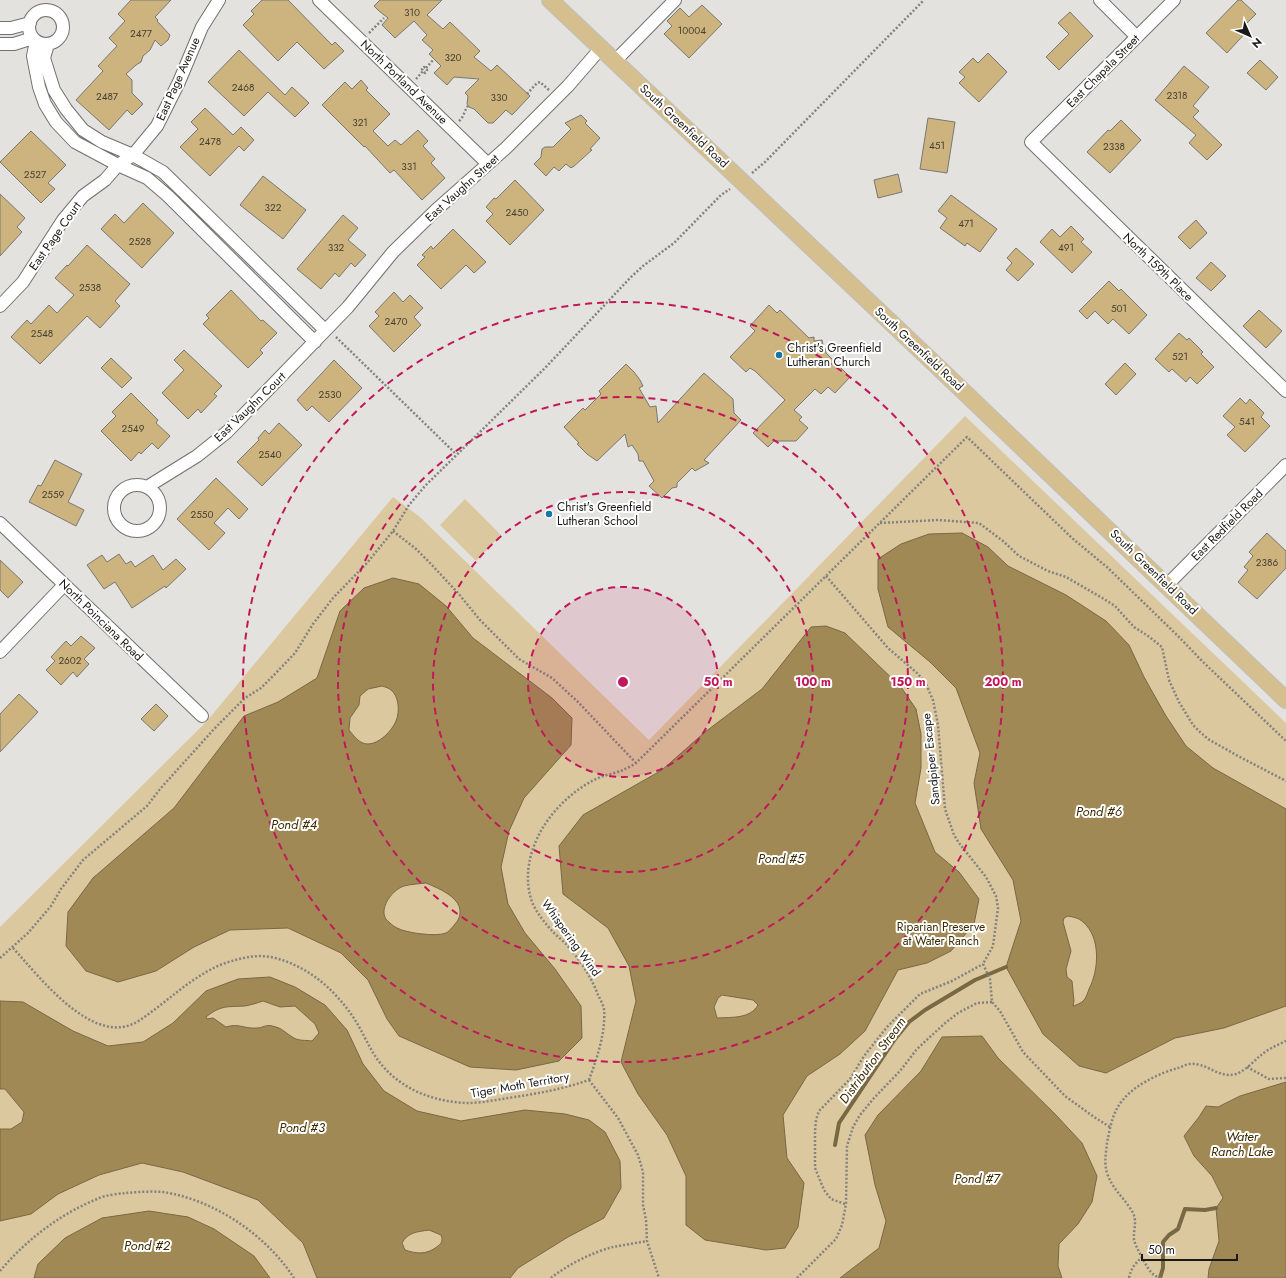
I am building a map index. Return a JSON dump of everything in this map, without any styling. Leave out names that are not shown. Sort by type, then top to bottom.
[{"type":"main road","name":"South Greenfield Road","points":[[550,0],[1167,585],[1286,700]]},
{"type":"street","name":"East Page Avenue","points":[[133,155],[157,126],[179,82],[202,27],[219,0]]},
{"type":"street","name":"North Portland Avenue","points":[[319,0],[488,164]]},
{"type":"street","points":[[615,61],[675,0]]},
{"type":"street","points":[[1100,0],[1138,37]]},
{"type":"street","name":"East Chapala Street","points":[[1030,142],[1174,0]]},
{"type":"street","points":[[0,44],[14,44],[39,41],[58,39],[62,34],[63,29],[60,18],[53,5],[35,14],[30,23],[29,29],[39,41],[54,90],[66,109],[83,130],[102,142],[133,155],[163,172],[325,330]]},
{"type":"street","points":[[0,28],[11,28],[30,23]]},
{"type":"street","points":[[39,41],[33,56],[39,87],[45,104],[56,122],[75,142],[118,165],[147,178],[168,196],[315,342]]},
{"type":"street","name":"East Vaughn Street","points":[[325,330],[348,307],[393,252],[436,210],[506,148],[557,98],[601,48]]},
{"type":"street","name":"North 159th Place","points":[[1030,142],[1286,391]]},
{"type":"street","name":"East Page Court","points":[[0,306],[22,282],[63,220],[83,196],[105,180],[118,165],[133,155]]},
{"type":"street","points":[[232,260],[243,249]]},
{"type":"street","name":"East Vaughn Court","points":[[147,487],[197,456],[227,432],[325,330]]},
{"type":"street","name":"East Redfield Road","points":[[1167,585],[1286,465]]},
{"type":"street","name":"North Poinciana Road","points":[[0,523],[202,716]]},
{"type":"street","points":[[0,652],[64,585]]},
{"type":"path","points":[[0,958],[28,933],[51,906],[61,889],[83,860],[147,806],[160,789],[215,728],[245,698],[261,688],[295,653],[313,624],[333,598],[368,563],[393,531],[409,505],[424,486],[545,368],[643,266],[674,244],[721,195],[742,181],[765,162],[924,0]]},
{"type":"path","points":[[361,40],[384,18]]},
{"type":"path","points":[[409,87],[423,71],[425,73],[427,70],[426,68],[434,59]]},
{"type":"path","points":[[526,94],[540,82],[557,98]]},
{"type":"path","points":[[452,129],[463,117],[468,106]]},
{"type":"path","points":[[336,337],[456,454]]},
{"type":"path","name":"Whispering Wind","points":[[589,1080],[600,1044],[604,1008],[590,976],[540,916],[532,900],[529,888],[529,865],[536,840],[551,814],[578,790],[594,780],[623,770],[636,763],[967,437],[1072,538],[1113,573],[1202,661],[1286,740]]},
{"type":"path","points":[[880,523],[938,520],[979,523],[1003,541],[1019,556],[1048,571],[1066,577],[1089,589],[1115,606],[1134,627],[1162,648],[1169,680],[1184,712],[1200,732],[1208,739],[1286,781]]},
{"type":"path","points":[[393,531],[425,559],[458,593],[480,620],[519,659],[552,678],[578,702],[636,763]]},
{"type":"path","name":"Sandpiper Escape","points":[[826,576],[888,648],[917,673],[925,682],[933,700],[938,725],[945,809],[958,843],[986,877],[996,896],[998,908],[993,946],[983,964]]},
{"type":"path","name":"Tiger Moth Territory","points":[[13,948],[67,1005],[88,1020],[106,1026],[125,1026],[139,1021],[189,982],[214,968],[234,960],[252,956],[269,957],[285,962],[314,975],[337,997],[355,1020],[363,1037],[380,1064],[401,1083],[416,1092],[432,1097],[467,1103],[517,1097],[563,1089],[589,1080]]},
{"type":"path","points":[[846,1204],[831,1199],[824,1190],[815,1168],[815,1131],[819,1111],[850,1079],[864,1056],[887,1027],[920,994],[952,981],[983,964],[990,979],[992,1002],[1000,1011],[1023,1052],[1065,1096],[1110,1127]]},
{"type":"path","points":[[797,1278],[836,1239],[842,1225],[846,1204],[847,1146],[853,1127],[860,1115],[900,1070],[917,1048],[944,1024],[958,1013],[977,1003],[992,1002]]},
{"type":"path","points":[[1160,1277],[1152,1274],[1134,1243],[1136,1230],[1134,1213],[1114,1187],[1107,1173],[1105,1162],[1110,1127],[1116,1110],[1127,1096],[1149,1080],[1170,1070],[1188,1064],[1197,1064],[1221,1074],[1236,1074],[1261,1055],[1286,1041]]},
{"type":"path","points":[[1247,1067],[1269,1079],[1286,1078]]},
{"type":"path","points":[[589,1080],[618,1118],[638,1155],[642,1172],[643,1205],[646,1220],[647,1241],[659,1278]]},
{"type":"path","points":[[0,1271],[17,1252],[36,1236],[77,1208],[98,1198],[121,1193],[142,1191],[163,1192],[184,1197],[222,1213],[257,1236],[286,1266],[294,1278]]},
{"type":"path","points":[[551,1278],[559,1272],[596,1253],[612,1247],[647,1241]]},
{"type":"path","points":[[1129,1278],[1132,1268],[1142,1257]]},
{"type":"green space","name":"Riparian Preserve at Water Ranch","points":[[965,416],[1286,723],[1286,1278],[0,1278],[0,927],[207,721],[393,497],[420,517],[649,740]]},
{"type":"green space","points":[[465,499],[501,535],[476,561],[440,525]]},
{"type":"water","name":"Pond #6","points":[[962,533],[988,547],[1008,566],[1066,595],[1106,621],[1129,645],[1144,677],[1166,716],[1186,746],[1213,768],[1286,809],[1286,1006],[1224,1028],[1175,1038],[1106,1073],[1079,1066],[1043,1034],[1006,967],[1021,921],[1013,880],[981,829],[974,783],[980,753],[956,688],[930,662],[888,627],[878,589],[878,559],[901,544],[929,534]],"holes":[[[1068,916],[1080,920],[1089,928],[1093,936],[1096,954],[1095,973],[1085,999],[1079,1004],[1073,1006],[1072,981],[1067,977],[1066,969],[1071,951],[1063,922],[1064,918]]]},
{"type":"water","name":"Pond #4","points":[[393,578],[419,584],[446,606],[473,638],[552,698],[572,718],[571,745],[524,798],[509,831],[501,867],[508,904],[525,933],[555,969],[581,1006],[582,1038],[559,1061],[516,1070],[470,1067],[399,1036],[387,1019],[368,980],[341,953],[288,928],[230,930],[194,947],[156,971],[118,982],[86,971],[66,946],[68,912],[93,878],[174,808],[244,716],[278,702],[317,678],[340,611],[364,588]],"holes":[[[382,686],[390,689],[396,696],[398,704],[397,717],[394,725],[385,736],[376,742],[365,744],[357,739],[349,730],[350,718],[359,705],[360,696],[368,689]],[[426,883],[451,896],[459,907],[460,913],[458,920],[446,933],[435,935],[401,930],[386,919],[384,908],[386,902],[394,892],[404,886]]]},
{"type":"water","name":"Pond #5","points":[[826,626],[845,633],[901,687],[916,709],[921,734],[921,768],[915,803],[935,852],[959,872],[979,899],[974,924],[951,951],[927,963],[898,970],[865,1031],[840,1054],[807,1076],[783,1115],[787,1158],[804,1183],[798,1227],[785,1248],[766,1250],[705,1240],[686,1225],[686,1176],[667,1135],[638,1094],[621,1062],[636,1001],[629,966],[608,928],[563,894],[559,846],[583,815],[662,770],[705,732],[762,689],[811,627]],"holes":[[[722,995],[753,1000],[758,1005],[755,1010],[750,1013],[734,1017],[717,1018],[714,1007],[718,998]]]},
{"type":"water","name":"Pond #3","points":[[270,977],[295,987],[325,1005],[347,1030],[363,1064],[384,1091],[417,1111],[461,1121],[525,1110],[565,1114],[589,1120],[605,1132],[620,1161],[621,1188],[604,1218],[568,1237],[518,1268],[510,1278],[317,1278],[303,1243],[258,1200],[183,1172],[142,1163],[99,1175],[58,1194],[31,1214],[0,1221],[0,1129],[11,1129],[22,1122],[24,1112],[5,1089],[0,1089],[0,1001],[23,1002],[73,1031],[108,1046],[143,1042],[173,1023],[206,991],[238,979]],"holes":[[[263,1001],[280,1007],[295,1006],[315,1024],[319,1033],[312,1041],[300,1040],[294,1038],[279,1028],[270,1026],[257,1028],[238,1026],[226,1027],[213,1018],[207,1019],[206,1017],[216,1010],[252,1005]],[[429,1230],[441,1235],[442,1240],[439,1245],[430,1251],[422,1253],[405,1250],[402,1243],[404,1239],[413,1233]]]},
{"type":"water","name":"Pond #7","points":[[982,1036],[998,1058],[1082,1143],[1097,1176],[1092,1202],[1078,1224],[1059,1244],[1058,1266],[1062,1278],[840,1278],[879,1248],[886,1221],[875,1185],[865,1135],[878,1115],[921,1071],[942,1037]]},
{"type":"water","name":"Water Ranch Lake","points":[[1286,1082],[1286,1278],[1208,1278],[1209,1269],[1219,1241],[1216,1208],[1223,1198],[1212,1176],[1194,1156],[1184,1136],[1206,1106],[1218,1107],[1240,1096]]},
{"type":"water","name":"Pond #2","points":[[149,1211],[188,1217],[214,1229],[254,1256],[270,1278],[34,1278],[38,1264],[65,1238],[102,1218]]},
{"type":"building","points":[[131,0],[171,0],[155,17],[170,35],[168,40],[161,46],[155,40],[150,50],[143,56],[141,62],[126,74],[132,80],[132,93],[143,104],[132,115],[127,110],[109,130],[76,100],[103,71],[98,66],[117,46],[109,38],[125,21],[118,14]]},
{"type":"building","points":[[262,0],[288,0],[332,45],[335,42],[344,51],[324,69],[297,42],[278,61],[243,25],[254,14],[251,11]]},
{"type":"building","points":[[380,0],[442,0],[427,15],[443,29],[450,22],[480,51],[474,57],[491,71],[497,65],[530,96],[512,115],[506,110],[493,123],[488,123],[467,104],[468,96],[465,93],[479,79],[454,77],[447,85],[434,73],[441,66],[429,54],[433,50],[422,40],[427,35],[414,21],[395,38],[382,25],[388,18],[374,6]]},
{"type":"building","points":[[1238,0],[1241,0],[1256,14],[1245,25],[1249,29],[1227,53],[1206,33]]},
{"type":"building","points":[[702,5],[722,24],[689,58],[664,34],[672,26],[667,21],[680,8],[689,17]]},
{"type":"building","points":[[1070,12],[1093,36],[1059,70],[1046,57],[1069,34],[1058,23]]},
{"type":"building","points":[[239,50],[285,95],[292,87],[309,103],[295,117],[268,92],[244,116],[208,82]]},
{"type":"building","points":[[988,53],[1007,72],[979,102],[959,83],[965,77],[959,72],[973,58],[978,63]]},
{"type":"building","points":[[1260,60],[1278,77],[1266,90],[1247,73]]},
{"type":"building","points":[[1184,66],[1209,87],[1193,106],[1199,111],[1193,117],[1222,145],[1207,160],[1189,143],[1196,135],[1155,100]]},
{"type":"building","points":[[361,80],[368,88],[366,90],[390,114],[373,131],[388,146],[395,140],[401,145],[418,130],[428,141],[423,146],[435,159],[431,163],[445,178],[422,200],[394,170],[390,173],[365,146],[364,147],[322,105],[345,82],[352,89]]},
{"type":"building","points":[[205,108],[233,135],[241,127],[254,140],[244,151],[239,146],[210,176],[180,147],[198,129],[191,122]]},
{"type":"building","points":[[581,115],[587,121],[585,123],[600,138],[590,149],[592,150],[573,167],[571,168],[566,164],[559,171],[554,167],[546,176],[534,164],[541,157],[542,149],[545,147],[553,147],[571,129],[565,123]]},
{"type":"building","points":[[928,118],[955,122],[947,173],[920,169]]},
{"type":"building","points":[[1121,120],[1141,140],[1110,173],[1087,152],[1108,130],[1110,131]]},
{"type":"building","points":[[31,131],[66,165],[48,183],[55,189],[41,203],[0,162]]},
{"type":"building","points":[[898,174],[902,192],[878,198],[874,180]]},
{"type":"building","points":[[263,176],[306,210],[283,239],[240,205]]},
{"type":"building","points":[[515,180],[544,210],[510,245],[486,221],[493,214],[486,207]]},
{"type":"building","points":[[0,194],[25,218],[17,227],[22,232],[0,256]]},
{"type":"building","points":[[951,195],[997,229],[980,252],[967,243],[965,246],[940,228],[947,218],[938,211]]},
{"type":"building","points":[[143,203],[174,233],[142,268],[101,229],[115,214],[124,223]]},
{"type":"building","points":[[343,215],[358,228],[348,240],[366,255],[355,267],[351,263],[339,277],[335,273],[321,289],[297,269]]},
{"type":"building","points":[[1196,220],[1207,233],[1190,249],[1178,237]]},
{"type":"building","points":[[1071,226],[1084,239],[1081,242],[1092,252],[1072,273],[1040,242],[1052,229],[1060,237]]},
{"type":"building","points":[[453,229],[486,262],[474,273],[466,265],[441,289],[417,265],[425,257],[422,255],[431,246],[433,249]]},
{"type":"building","points":[[87,245],[130,284],[115,301],[120,306],[100,328],[87,316],[40,364],[11,337],[27,320],[31,324],[49,305],[57,313],[74,295],[55,278]]},
{"type":"building","points":[[1016,248],[1034,264],[1018,281],[1006,270],[1012,263],[1007,258]]},
{"type":"building","points":[[1211,262],[1226,276],[1211,291],[1196,278]]},
{"type":"building","points":[[1109,281],[1119,291],[1121,289],[1147,315],[1129,334],[1113,319],[1108,324],[1095,311],[1087,319],[1079,311]]},
{"type":"building","points":[[231,290],[261,321],[263,320],[277,333],[260,350],[263,353],[248,368],[203,324],[209,318],[206,315]]},
{"type":"building","points":[[394,292],[403,302],[410,295],[423,308],[414,317],[421,325],[394,352],[369,326],[379,316],[375,312]]},
{"type":"building","points":[[769,305],[777,313],[780,310],[809,338],[814,337],[814,341],[822,340],[826,353],[850,377],[835,393],[828,387],[821,394],[815,389],[794,410],[802,417],[799,420],[808,428],[796,441],[774,441],[768,447],[753,433],[785,400],[755,371],[750,368],[746,372],[730,357],[755,331],[750,326]]},
{"type":"building","points":[[1259,310],[1282,331],[1266,348],[1243,326]]},
{"type":"building","points":[[1179,333],[1187,340],[1189,338],[1203,352],[1201,354],[1214,367],[1197,384],[1190,377],[1186,382],[1172,369],[1169,372],[1155,359]]},
{"type":"building","points":[[184,350],[222,386],[214,394],[217,396],[201,413],[198,409],[188,419],[162,393],[184,370],[174,360]]},
{"type":"building","points":[[111,358],[132,378],[122,388],[101,368]]},
{"type":"building","points":[[334,360],[362,388],[329,422],[312,406],[307,411],[297,400]]},
{"type":"building","points":[[1125,363],[1136,374],[1116,395],[1105,384]]},
{"type":"building","points":[[626,364],[640,380],[643,386],[639,388],[650,407],[656,406],[658,423],[704,373],[733,399],[734,413],[741,420],[704,460],[709,463],[695,471],[692,468],[677,483],[677,487],[672,488],[662,498],[649,486],[654,481],[643,461],[639,461],[638,454],[632,445],[628,447],[625,434],[597,461],[577,444],[579,443],[564,427],[583,408],[585,410],[601,394],[599,391]]},
{"type":"building","points":[[131,393],[158,420],[156,423],[170,436],[158,449],[152,443],[141,454],[139,452],[131,461],[101,431],[116,416],[112,412]]},
{"type":"building","points":[[1240,398],[1246,404],[1250,399],[1264,413],[1261,417],[1270,426],[1245,452],[1227,435],[1235,427],[1223,416]]},
{"type":"building","points":[[279,423],[302,445],[262,486],[237,462],[259,440],[258,438],[265,430],[269,434]]},
{"type":"building","points":[[55,460],[82,474],[68,502],[84,510],[76,526],[29,502],[38,485],[41,486]]},
{"type":"building","points":[[216,478],[248,509],[239,519],[228,508],[214,523],[225,533],[209,550],[177,519]]},
{"type":"building","points":[[1267,533],[1286,551],[1286,568],[1257,599],[1238,582],[1248,570],[1244,567],[1253,556],[1249,552]]},
{"type":"building","points":[[119,554],[126,564],[131,561],[135,567],[153,555],[163,570],[176,559],[186,569],[166,588],[165,586],[132,608],[115,582],[104,589],[87,565],[102,555],[107,562]]},
{"type":"building","points":[[0,560],[23,582],[8,598],[0,590]]},
{"type":"building","points":[[81,636],[95,648],[84,659],[89,664],[77,677],[73,672],[61,685],[46,670],[55,661],[51,657],[66,641],[71,646]]},
{"type":"building","points":[[19,694],[38,712],[0,752],[0,714]]},
{"type":"building","points":[[156,704],[168,716],[154,731],[141,719]]},
{"type":"waterway","name":"Distribution Stream","points":[[835,1145],[839,1123],[895,1039],[909,1022],[925,1010],[975,980],[1006,967]]},
{"type":"waterway","points":[[1160,1278],[1163,1268],[1163,1242],[1169,1235],[1178,1229],[1185,1209],[1205,1210],[1216,1208]]},
{"type":"place","name":"Christ's Greenfield Lutheran Church","points":[[779,355]]},
{"type":"place","name":"Christ's Greenfield Lutheran School","points":[[549,514]]}]
